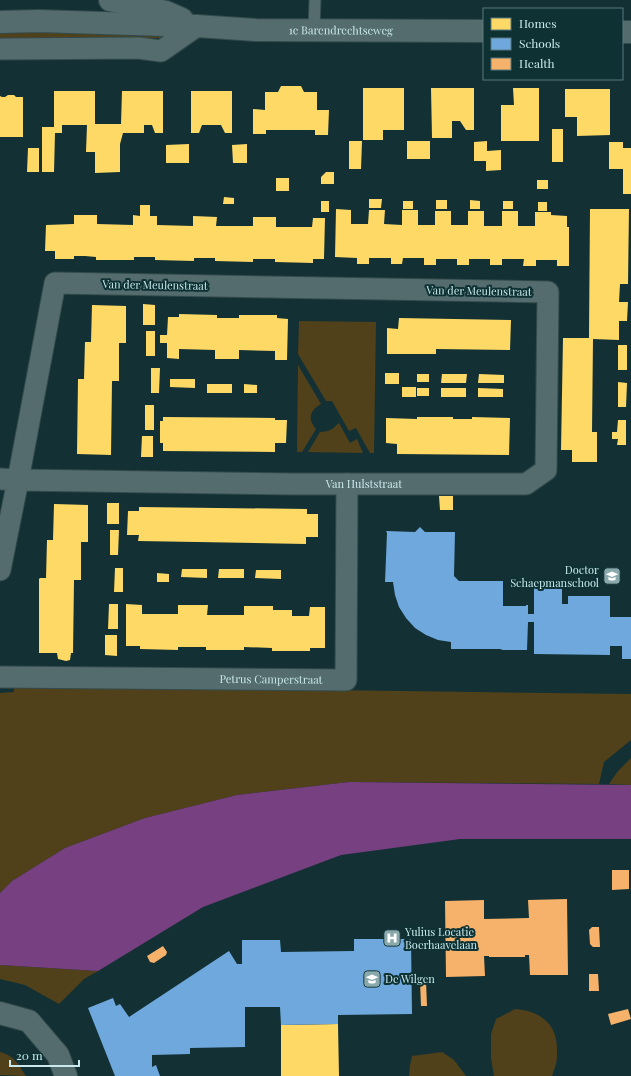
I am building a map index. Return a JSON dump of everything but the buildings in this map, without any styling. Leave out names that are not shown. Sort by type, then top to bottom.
[{"type":"main road","name":"1e Barendrechtseweg","points":[[110,0],[166,12],[197,26]]},
{"type":"main road","name":"1e Barendrechtseweg","points":[[0,22],[38,21],[197,26],[256,30],[483,31]]},
{"type":"main road","points":[[0,1013],[29,1020],[58,1055],[66,1076]]},
{"type":"street","points":[[0,49],[138,48],[161,51],[197,26]]},
{"type":"street","name":"Van der Meulenstraat","points":[[0,570],[9,479],[55,283],[548,292]]},
{"type":"street","name":"Van Hulststraat","points":[[9,479],[347,484],[526,484],[546,470],[548,292]]},
{"type":"street","name":"Petrus Camperstraat","points":[[0,677],[346,680],[347,484]]},
{"type":"lane","points":[[314,30],[315,0]]},
{"type":"shaded area","points":[[0,28],[161,35],[161,37],[0,38]]},
{"type":"shaded area","points":[[299,321],[376,322],[374,453],[370,453],[356,428],[349,431],[332,401],[326,401],[298,354]]},
{"type":"shaded area","points":[[298,365],[321,404],[312,412],[311,422],[316,429],[302,452],[297,452]]},
{"type":"shaded area","points":[[339,423],[350,443],[357,439],[363,453],[308,452],[320,432],[331,430]]},
{"type":"shaded area","points":[[14,686],[631,694],[631,740],[604,762],[599,784],[349,782],[237,795],[145,818],[65,848],[12,881],[0,893],[0,693],[14,692]]},
{"type":"shaded area","points":[[631,758],[631,785],[609,784],[618,771]]},
{"type":"shaded area","points":[[349,782],[631,785],[631,839],[460,839],[341,855],[203,907],[98,971],[0,965],[0,893],[12,881],[65,848],[145,818],[237,795]]},
{"type":"shaded area","points":[[0,965],[98,971],[84,979],[59,1004],[25,985],[0,979]]},
{"type":"shaded area","points":[[515,1009],[524,1010],[540,1016],[551,1027],[555,1034],[557,1052],[552,1076],[494,1076],[491,1058],[491,1034],[496,1019]]},
{"type":"shaded area","points":[[0,1052],[13,1058],[26,1076],[0,1075]]},
{"type":"shaded area","points":[[442,1052],[454,1060],[466,1076],[409,1076],[412,1056]]},
{"type":"place","name":"Doctor Schaepmanschool","points":[[612,576]]},
{"type":"place","name":"Yulius Locatie Boerhaavelaan","points":[[392,938]]},
{"type":"place","name":"De Wilgen","points":[[372,979]]}]
